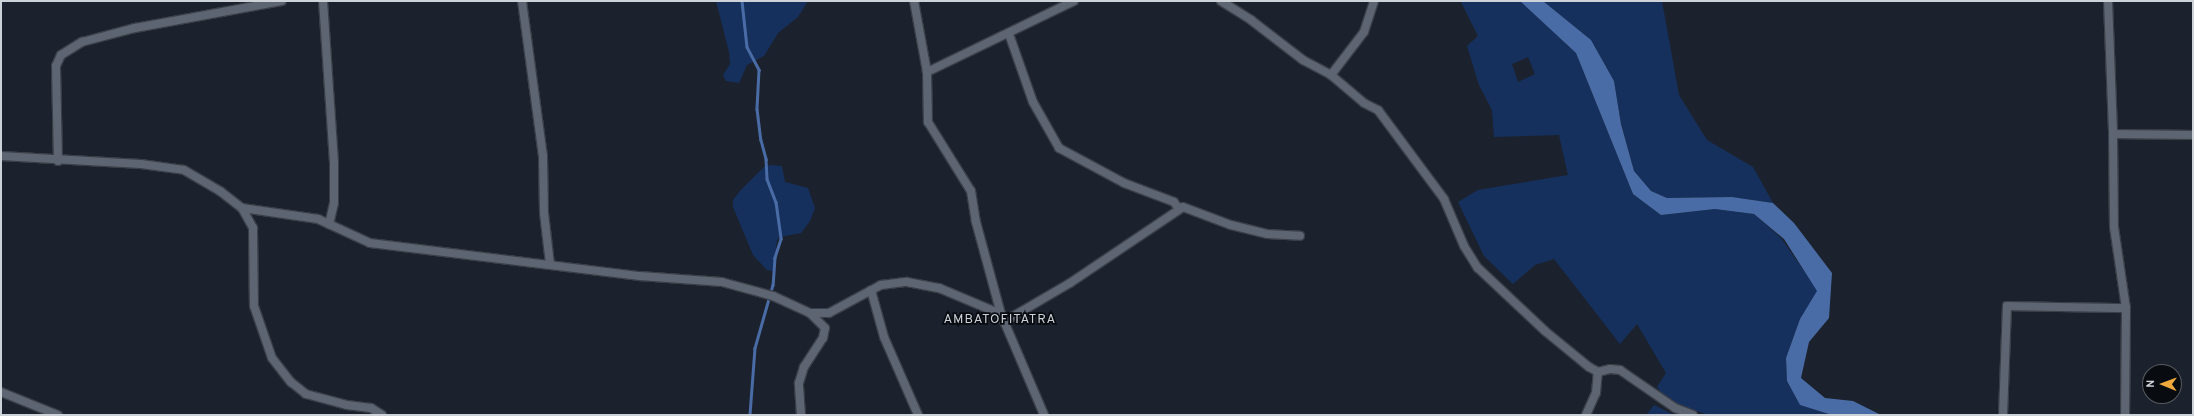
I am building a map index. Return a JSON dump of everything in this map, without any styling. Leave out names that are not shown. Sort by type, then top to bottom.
[{"type":"street","points":[[58,161],[56,66],[61,55],[82,42],[135,28],[282,1]]},
{"type":"street","points":[[323,1],[334,163],[334,203],[329,224]]},
{"type":"street","points":[[522,1],[543,156],[544,213],[550,264]]},
{"type":"street","points":[[914,1],[928,72],[928,122],[971,191],[976,222],[1003,318],[1004,327],[1044,415]]},
{"type":"street","points":[[928,72],[1009,34],[1074,1]]},
{"type":"street","points":[[1221,1],[1251,20],[1303,60],[1331,75],[1364,103],[1378,110],[1444,199],[1464,246],[1478,268],[1545,331],[1598,372]]},
{"type":"street","points":[[1331,75],[1364,32],[1374,1]]},
{"type":"street","points":[[2108,1],[2113,134],[2114,227],[2126,308],[2125,415]]},
{"type":"street","points":[[1009,34],[1033,102],[1059,148],[1124,183],[1174,202],[1179,209]]},
{"type":"street","points":[[2113,134],[2193,135]]},
{"type":"street","points":[[1,156],[58,161],[142,164],[184,170],[220,191],[242,208],[253,228],[254,306],[272,358],[291,382],[306,394],[347,405],[371,408],[382,415]]},
{"type":"street","points":[[242,208],[318,219],[370,243],[391,247],[550,264],[640,276],[722,282],[773,296],[810,313],[825,328],[823,338],[804,367],[799,383],[801,415]]},
{"type":"street","points":[[1003,318],[1070,283],[1179,209],[1192,210],[1231,225],[1267,234],[1300,236]]},
{"type":"street","points":[[810,313],[829,312],[881,286],[907,282],[939,288],[1003,318]]},
{"type":"street","points":[[872,290],[884,337],[918,415]]},
{"type":"street","points":[[2004,415],[2007,306],[2126,308]]},
{"type":"street","points":[[1598,372],[1610,369],[1620,370],[1675,408],[1693,415]]},
{"type":"street","points":[[1586,415],[1596,393],[1598,372]]},
{"type":"street","points":[[1,392],[58,415]]},
{"type":"shaded area","points":[[716,1],[808,1],[798,17],[778,33],[764,56],[747,65],[739,83],[726,81],[723,75],[730,64],[729,52]]},
{"type":"shaded area","points":[[1520,1],[1576,53],[1633,194],[1661,215],[1715,209],[1754,214],[1781,238],[1818,291],[1800,319],[1786,358],[1787,381],[1800,405],[1832,415],[1708,415],[1666,400],[1657,387],[1666,373],[1637,324],[1620,344],[1554,259],[1535,265],[1513,284],[1484,256],[1458,202],[1478,190],[1568,175],[1559,135],[1494,137],[1492,110],[1479,85],[1467,46],[1478,36],[1461,2]],"holes":[[[1528,57],[1535,74],[1518,82],[1512,64]]]},
{"type":"shaded area","points":[[1520,1],[1543,1],[1591,40],[1614,81],[1621,124],[1634,171],[1651,191],[1667,198],[1732,197],[1773,203],[1794,223],[1832,273],[1829,318],[1809,342],[1801,378],[1825,398],[1853,401],[1881,415],[1832,415],[1800,405],[1787,381],[1786,358],[1800,319],[1817,291],[1784,239],[1754,214],[1715,209],[1661,215],[1633,194],[1576,53]]},
{"type":"shaded area","points":[[1543,1],[1662,1],[1679,95],[1707,140],[1753,167],[1773,203],[1732,197],[1667,198],[1651,191],[1634,171],[1621,123],[1614,81],[1591,40]]},
{"type":"shaded area","points":[[765,166],[782,166],[785,182],[808,188],[815,208],[810,221],[801,233],[780,237],[777,240],[773,271],[767,270],[753,255],[733,207],[733,200],[740,191]]},
{"type":"shaded area","points":[[1654,405],[1674,415],[1646,415]]},
{"type":"waterway","points":[[742,1],[747,47],[759,70],[757,109],[761,140],[766,159],[767,179],[776,202],[781,239],[775,258],[773,285],[755,348],[750,415]]},
{"type":"district","name":"AMBATOFITATRA","points":[[1000,320]]}]
